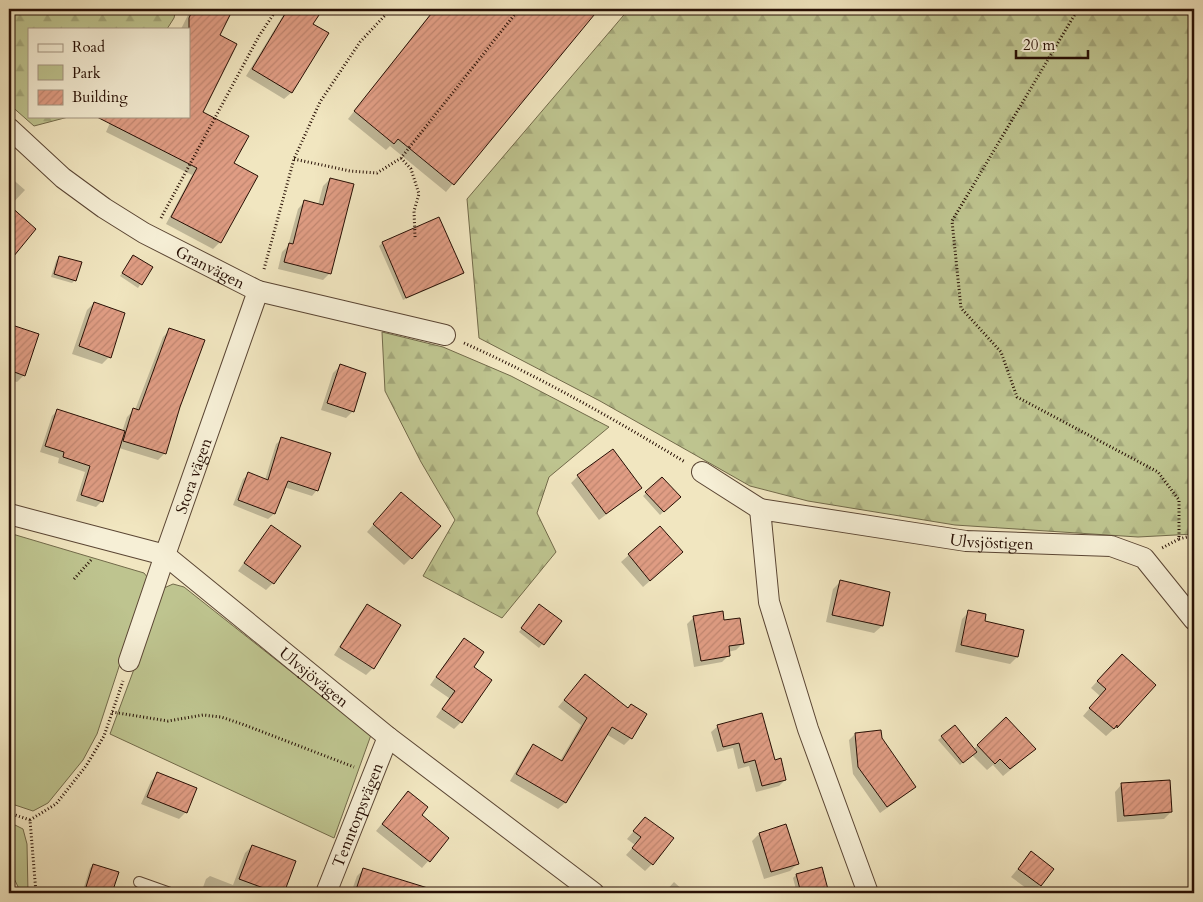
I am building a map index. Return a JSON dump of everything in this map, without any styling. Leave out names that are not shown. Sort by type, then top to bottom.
[{"type":"street","name":"Granvägen","points":[[9,128],[70,183],[104,208],[152,236],[258,290],[445,335]]},
{"type":"street","name":"Stora vägen","points":[[129,661],[164,555],[258,290]]},
{"type":"street","name":"Ulvsjöstigen","points":[[702,472],[760,509],[966,542],[1111,546],[1144,558]]},
{"type":"street","points":[[760,509],[769,602],[808,729],[868,893]]},
{"type":"street","name":"Ulvsjövägen","points":[[9,514],[164,555],[388,737],[594,893]]},
{"type":"street","points":[[1144,558],[1194,620]]},
{"type":"street","name":"Tenntorpsvägen","points":[[326,893],[388,737]]},
{"type":"lane","points":[[139,882],[170,893]]},
{"type":"path","points":[[152,236],[259,36],[277,9]]},
{"type":"path","points":[[258,290],[294,159],[320,102],[360,42],[391,9]]},
{"type":"path","points":[[294,159],[350,171],[377,173],[401,158],[519,9]]},
{"type":"path","points":[[1078,9],[952,221],[961,308],[1001,352],[1017,397],[1158,472],[1179,500],[1179,539]]},
{"type":"path","points":[[401,158],[411,169],[419,194],[414,210],[415,237]]},
{"type":"path","points":[[445,335],[534,376],[598,410],[702,472]]},
{"type":"path","points":[[1144,558],[1179,539],[1194,535]]},
{"type":"path","points":[[30,820],[56,804],[86,766],[104,736],[129,661]]},
{"type":"path","points":[[112,712],[168,721],[203,715],[221,718],[242,724],[345,764],[374,772]]},
{"type":"path","points":[[9,813],[30,820]]},
{"type":"path","points":[[30,820],[36,893]]},
{"type":"green space","points":[[9,9],[176,9],[174,18],[168,28],[28,28],[28,118],[64,118],[34,126],[9,104]]},
{"type":"green space","points":[[629,9],[1194,9],[1194,534],[1138,537],[955,525],[808,501],[750,486],[600,401],[479,338],[467,199]]},
{"type":"green space","points":[[382,332],[443,347],[511,376],[609,427],[549,477],[537,513],[556,552],[502,618],[423,576],[455,520],[421,462],[385,391]]},
{"type":"green space","points":[[9,533],[144,573],[148,578],[97,734],[83,760],[48,803],[33,811],[9,803]]},
{"type":"green space","points":[[173,584],[184,587],[371,735],[334,838],[110,734],[164,588]]},
{"type":"green space","points":[[9,822],[23,829],[27,844],[28,893],[21,893],[9,868]]},
{"type":"building","points":[[193,9],[233,9],[220,35],[237,44],[203,112],[249,136],[234,163],[258,176],[221,243],[171,217],[197,168],[99,118],[190,118],[189,18]]},
{"type":"building","points":[[288,9],[323,9],[313,24],[329,33],[292,93],[252,69]]},
{"type":"building","points":[[435,9],[599,9],[454,185],[398,139],[394,144],[354,111]]},
{"type":"building","points":[[330,178],[354,184],[331,274],[284,262],[289,243],[293,244],[304,200],[323,205]]},
{"type":"building","points":[[9,205],[36,229],[9,262]]},
{"type":"building","points":[[439,217],[464,273],[406,298],[382,242]]},
{"type":"building","points":[[133,255],[153,267],[142,285],[122,273]]},
{"type":"building","points":[[59,256],[82,262],[76,281],[54,274]]},
{"type":"building","points":[[94,302],[125,313],[111,358],[79,346]]},
{"type":"building","points":[[9,324],[39,334],[25,376],[9,370]]},
{"type":"building","points":[[169,328],[205,340],[180,407],[166,454],[123,441],[133,408],[139,410]]},
{"type":"building","points":[[340,364],[366,373],[354,412],[327,403]]},
{"type":"building","points":[[57,409],[125,431],[103,502],[81,495],[90,466],[63,457],[64,452],[45,446]]},
{"type":"building","points":[[281,437],[331,453],[318,491],[288,481],[275,514],[238,500],[248,472],[268,480]]},
{"type":"building","points":[[613,449],[642,488],[606,514],[577,475]]},
{"type":"building","points":[[662,477],[681,497],[664,512],[645,492]]},
{"type":"building","points":[[401,492],[441,526],[412,559],[373,524]]},
{"type":"building","points":[[271,525],[301,546],[274,584],[244,563]]},
{"type":"building","points":[[660,526],[683,552],[650,581],[628,554]]},
{"type":"building","points":[[840,580],[890,592],[883,626],[832,615]]},
{"type":"building","points":[[367,604],[401,625],[374,669],[340,647]]},
{"type":"building","points":[[539,604],[562,621],[544,645],[521,628]]},
{"type":"building","points":[[968,610],[986,614],[985,621],[1024,630],[1018,657],[961,645]]},
{"type":"building","points":[[723,611],[724,620],[740,618],[744,644],[729,646],[730,656],[701,661],[693,616]]},
{"type":"building","points":[[464,638],[484,652],[474,667],[492,680],[462,723],[442,709],[455,691],[436,677]]},
{"type":"building","points":[[1122,654],[1156,685],[1114,729],[1089,708],[1106,689],[1097,681]]},
{"type":"building","points":[[585,674],[628,708],[631,704],[647,714],[632,739],[612,727],[566,803],[516,774],[533,744],[562,761],[587,718],[564,700]]},
{"type":"building","points":[[762,713],[775,760],[781,758],[786,780],[762,786],[755,760],[744,763],[739,743],[723,747],[717,725]]},
{"type":"building","points":[[1006,717],[1036,749],[1010,769],[1000,759],[995,764],[977,745]]},
{"type":"building","points":[[955,725],[977,752],[963,763],[941,736]]},
{"type":"building","points":[[881,730],[882,738],[916,787],[887,807],[858,767],[855,733]]},
{"type":"building","points":[[157,772],[197,788],[187,813],[147,797]]},
{"type":"building","points":[[1170,780],[1172,812],[1124,816],[1121,783]]},
{"type":"building","points":[[408,791],[428,807],[422,815],[449,838],[430,862],[382,824]]},
{"type":"building","points":[[645,817],[674,838],[653,865],[632,848],[641,837],[633,831]]},
{"type":"building","points":[[786,824],[799,864],[771,872],[759,833]]},
{"type":"building","points":[[252,845],[296,861],[284,893],[277,893],[239,879]]},
{"type":"building","points":[[1031,851],[1054,869],[1041,886],[1018,869]]},
{"type":"building","points":[[93,864],[119,872],[112,893],[86,887]]},
{"type":"building","points":[[822,867],[829,893],[801,893],[796,874]]},
{"type":"building","points":[[363,868],[431,889],[431,893],[355,893]]}]
